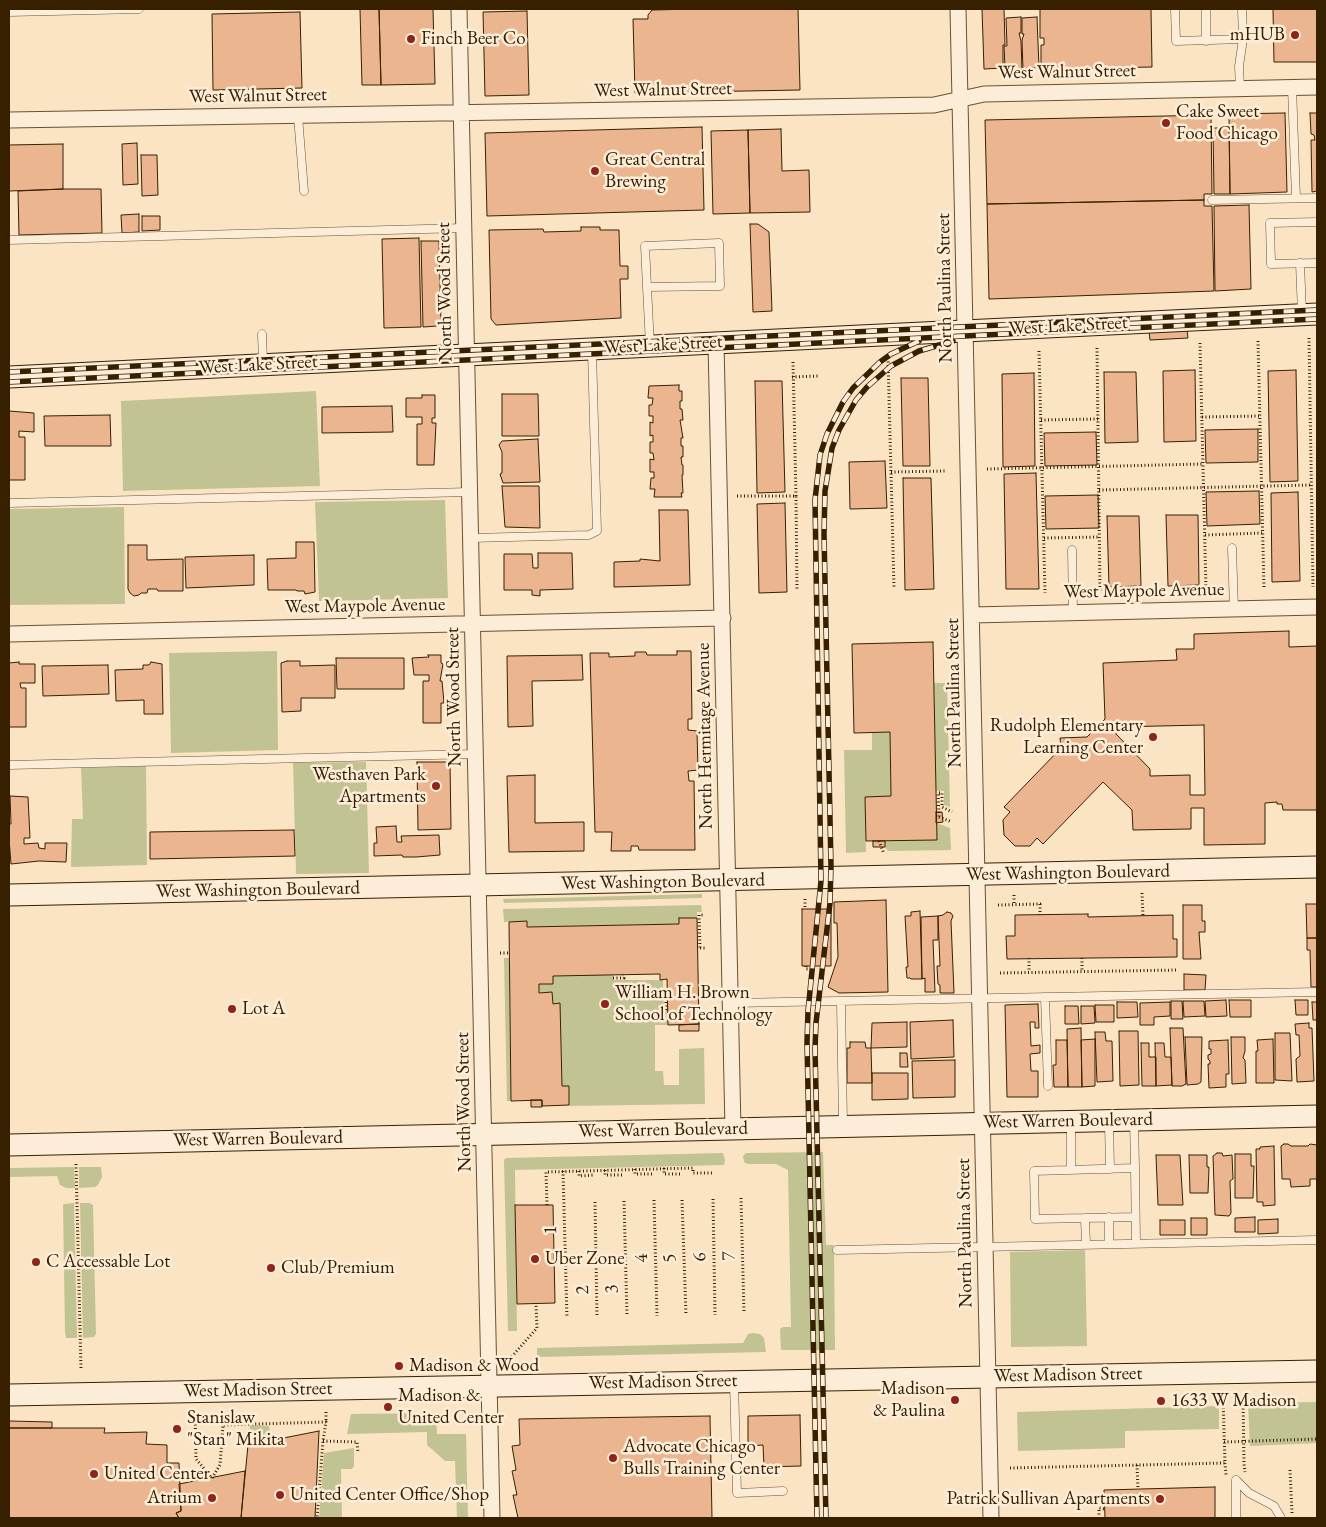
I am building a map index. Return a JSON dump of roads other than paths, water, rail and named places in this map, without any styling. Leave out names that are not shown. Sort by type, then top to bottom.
[{"type":"street","name":"North Wood Street","points":[[459,9],[492,1518]]},
{"type":"street","name":"North Paulina Street","points":[[958,9],[991,1518]]},
{"type":"street","name":"West Walnut Street","points":[[9,120],[934,105],[984,94],[1317,87]]},
{"type":"street","name":"West Lake Street","points":[[9,377],[1310,314]]},
{"type":"street","name":"North Hermitage Avenue","points":[[716,342],[733,1128]]},
{"type":"street","name":"West Maypole Avenue","points":[[972,615],[1317,607]]},
{"type":"street","name":"West Maypole Avenue","points":[[9,634],[723,618]]},
{"type":"street","name":"West Washington Boulevard","points":[[9,895],[1317,867]]},
{"type":"street","name":"West Warren Boulevard","points":[[9,1145],[1317,1116]]},
{"type":"street","name":"West Madison Street","points":[[9,1395],[1317,1371]]},
{"type":"lane","points":[[9,12],[139,9]]},
{"type":"lane","points":[[1175,9],[1176,42],[1243,39]]},
{"type":"lane","points":[[1206,9],[1206,41]]},
{"type":"lane","points":[[1240,88],[1239,66],[1243,39],[1242,9]]},
{"type":"lane","points":[[1292,87],[1296,198]]},
{"type":"lane","points":[[298,116],[304,191]]},
{"type":"lane","points":[[1212,200],[1317,198]]},
{"type":"lane","points":[[1317,222],[1270,223],[1271,264],[1317,263]]},
{"type":"lane","points":[[9,240],[464,228]]},
{"type":"lane","points":[[647,287],[720,286],[719,243],[645,246],[647,287],[650,346]]},
{"type":"lane","points":[[1300,263],[1310,314]]},
{"type":"lane","points":[[262,334],[264,365]]},
{"type":"lane","points":[[471,538],[590,535],[597,531],[592,349]]},
{"type":"lane","points":[[9,503],[470,492]]},
{"type":"lane","points":[[1232,548],[1234,609]]},
{"type":"lane","points":[[1072,550],[1073,612]]},
{"type":"lane","points":[[9,764],[476,754]]},
{"type":"lane","points":[[731,1003],[1317,992]]},
{"type":"lane","points":[[1044,997],[1048,1086]]},
{"type":"lane","points":[[841,1001],[843,1126]]},
{"type":"lane","points":[[1109,1120],[1110,1169]]},
{"type":"lane","points":[[1134,1120],[1136,1242]]},
{"type":"lane","points":[[1071,1121],[1071,1170]]},
{"type":"lane","points":[[1135,1168],[1034,1171],[1034,1219],[1135,1217]]},
{"type":"lane","points":[[1109,1217],[1109,1243]]},
{"type":"lane","points":[[1085,1218],[1086,1244]]},
{"type":"lane","points":[[836,1250],[1136,1242],[1317,1240]]},
{"type":"lane","points":[[734,1381],[737,1493],[783,1491]]},
{"type":"lane","points":[[1236,1518],[1236,1480],[1249,1493],[1274,1506],[1281,1518]]},
{"type":"railway","points":[[9,372],[1317,310]]},
{"type":"railway","points":[[9,382],[1317,319]]},
{"type":"railway","points":[[817,1518],[807,1042],[808,1011],[821,881],[815,500],[820,455],[827,434],[843,402],[853,388],[880,362],[891,354],[919,341]]},
{"type":"railway","points":[[826,1518],[815,1049],[816,1023],[830,903],[831,866],[824,534],[825,491],[832,448],[839,430],[856,400],[867,387],[891,366],[919,351],[953,341]]},
{"type":"place","name":"mHUB","points":[[1295,35]]},
{"type":"place","name":"Finch Beer Co","points":[[411,39]]},
{"type":"place","name":"Cake Sweet Food Chicago","points":[[1166,123]]},
{"type":"place","name":"Great Central Brewing","points":[[595,171]]},
{"type":"place","name":"Rudolph Elementary Learning Center","points":[[1153,737]]},
{"type":"place","name":"Westhaven Park Apartments","points":[[436,786]]},
{"type":"place","name":"William H. Brown School of Technology","points":[[605,1004]]},
{"type":"place","name":"Lot A","points":[[232,1009]]},
{"type":"place","name":"Uber Zone","points":[[535,1259]]},
{"type":"place","name":"C Accessable Lot","points":[[36,1262]]},
{"type":"place","name":"Club/Premium","points":[[271,1268]]},
{"type":"place","name":"Madison & Wood","points":[[399,1366]]},
{"type":"place","name":"Madison & Paulina","points":[[955,1400]]},
{"type":"place","name":"1633 W Madison","points":[[1161,1401]]},
{"type":"place","name":"Madison & United Center","points":[[388,1407]]},
{"type":"place","name":"Stanislaw \"Stan\" Mikita","points":[[177,1429]]},
{"type":"place","name":"Advocate Chicago Bulls Training Center","points":[[613,1458]]},
{"type":"place","name":"United Center","points":[[94,1474]]},
{"type":"place","name":"United Center Office/Shop","points":[[280,1495]]},
{"type":"place","name":"Atrium","points":[[212,1498]]},
{"type":"place","name":"Patrick Sullivan Apartments","points":[[1160,1499]]}]
